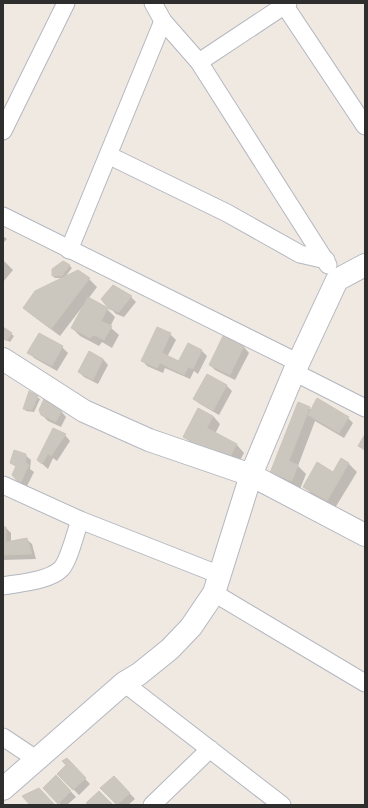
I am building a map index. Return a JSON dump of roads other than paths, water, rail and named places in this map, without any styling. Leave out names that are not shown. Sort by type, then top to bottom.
[{"type":"street","points":[[3,131],[66,3]]},
{"type":"street","points":[[153,3],[164,21],[199,62],[326,260],[337,280]]},
{"type":"street","points":[[199,62],[285,4],[365,126]]},
{"type":"street","points":[[69,250],[164,21]]},
{"type":"street","points":[[108,155],[227,213],[300,254],[326,260]]},
{"type":"street","points":[[3,216],[297,368],[365,408]]},
{"type":"street","points":[[3,788],[124,683],[139,674],[170,649],[191,628],[217,584],[251,475],[337,280],[365,265]]},
{"type":"street","points":[[3,359],[84,411],[149,440],[251,475],[365,534]]},
{"type":"street","points":[[3,485],[217,584],[365,684]]},
{"type":"street","points":[[3,586],[49,576],[62,568],[69,554],[80,520]]},
{"type":"street","points":[[124,683],[282,805]]},
{"type":"street","points":[[3,737],[36,758]]},
{"type":"street","points":[[152,805],[210,749]]}]
